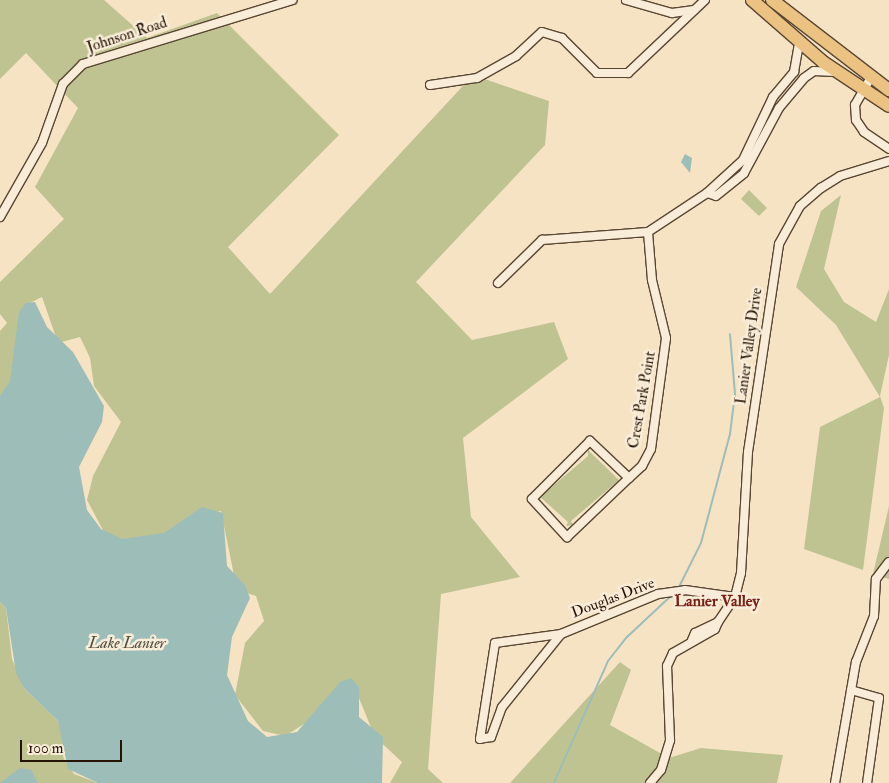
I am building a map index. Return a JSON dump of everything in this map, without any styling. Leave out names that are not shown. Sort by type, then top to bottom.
[{"type":"main road","points":[[752,0],[799,43],[839,72],[889,90]]},
{"type":"main road","points":[[772,0],[868,83],[889,106]]},
{"type":"street","name":"Johnson Road","points":[[0,217],[42,143],[63,84],[83,64],[292,0]]},
{"type":"street","points":[[626,0],[672,13],[695,10]]},
{"type":"street","points":[[430,86],[477,78],[516,56],[542,32],[562,38],[597,73],[628,73],[705,0]]},
{"type":"street","points":[[498,283],[542,240],[648,232],[707,193],[716,196],[737,165],[745,157],[783,85],[798,64],[799,43]]},
{"type":"street","points":[[727,182],[753,161],[792,92],[814,71],[839,72]]},
{"type":"street","points":[[868,83],[856,105],[856,120],[864,132],[889,149]]},
{"type":"street","points":[[783,85],[792,92]]},
{"type":"street","points":[[745,157],[753,161]]},
{"type":"street","name":"Lanier Valley Drive","points":[[735,597],[743,558],[748,452],[779,244],[800,206],[821,188],[840,176],[889,162]]},
{"type":"street","name":"Crest Park Point","points":[[629,478],[590,441],[532,499],[567,537],[629,478],[651,449],[666,363],[666,338],[654,293],[648,232]]},
{"type":"street","points":[[835,783],[862,639],[874,616],[876,579],[889,562]]},
{"type":"street","name":"Douglas Drive","points":[[561,634],[502,707],[491,736],[480,739],[495,643],[561,634],[658,594],[685,590],[735,597]]},
{"type":"street","points":[[650,783],[664,762],[670,740],[667,666],[674,653],[692,640],[715,629],[735,597]]},
{"type":"street","points":[[851,690],[879,698],[867,783]]},
{"type":"green space","points":[[0,0],[104,0],[147,38],[217,13],[339,135],[228,247],[270,294],[473,75],[549,101],[545,145],[416,282],[472,340],[554,322],[568,359],[463,438],[471,517],[520,577],[441,594],[428,769],[443,783],[390,783],[402,762],[375,737],[356,691],[285,736],[263,731],[235,695],[245,643],[264,621],[256,596],[237,590],[221,511],[204,515],[170,539],[133,544],[105,534],[87,500],[93,476],[121,422],[94,386],[90,358],[80,337],[58,343],[42,297],[26,305],[15,378],[0,402],[0,331],[7,323],[0,314],[0,282],[64,219],[35,187],[78,108],[26,53],[0,79]]},
{"type":"green space","points":[[749,190],[767,208],[759,216],[741,199]]},
{"type":"green space","points":[[841,195],[824,269],[844,302],[876,322],[889,289],[889,355],[880,396],[884,408],[863,570],[804,549],[820,427],[880,397],[836,325],[796,287],[821,211]]},
{"type":"green space","points":[[588,450],[619,480],[571,521],[573,525],[566,526],[568,522],[540,497],[588,456]]},
{"type":"green space","points":[[889,506],[889,579],[873,574]]},
{"type":"green space","points":[[0,602],[6,608],[12,659],[24,688],[58,721],[66,746],[63,757],[74,774],[98,783],[0,783]]},
{"type":"green space","points":[[620,662],[631,670],[610,725],[669,758],[701,748],[783,755],[777,783],[510,783]]},
{"type":"water","points":[[685,154],[692,158],[690,173],[681,162]]},
{"type":"water","name":"Lake Lanier","points":[[35,302],[47,327],[73,352],[104,406],[102,422],[79,467],[87,510],[101,529],[122,539],[164,533],[202,507],[223,513],[227,566],[245,585],[250,598],[232,637],[227,675],[248,721],[267,737],[297,732],[340,682],[351,678],[359,687],[359,717],[383,737],[382,783],[98,783],[68,769],[58,721],[24,688],[16,673],[6,608],[0,602],[0,396],[10,381],[19,312],[26,303]]},
{"type":"water","points":[[20,768],[31,770],[38,783],[0,783]]},
{"type":"waterway","points":[[678,589],[701,543],[730,434],[735,394],[730,334]]},
{"type":"waterway","points":[[554,783],[608,661],[627,637],[673,594]]},
{"type":"district","name":"Lanier Valley","points":[[717,601]]}]
